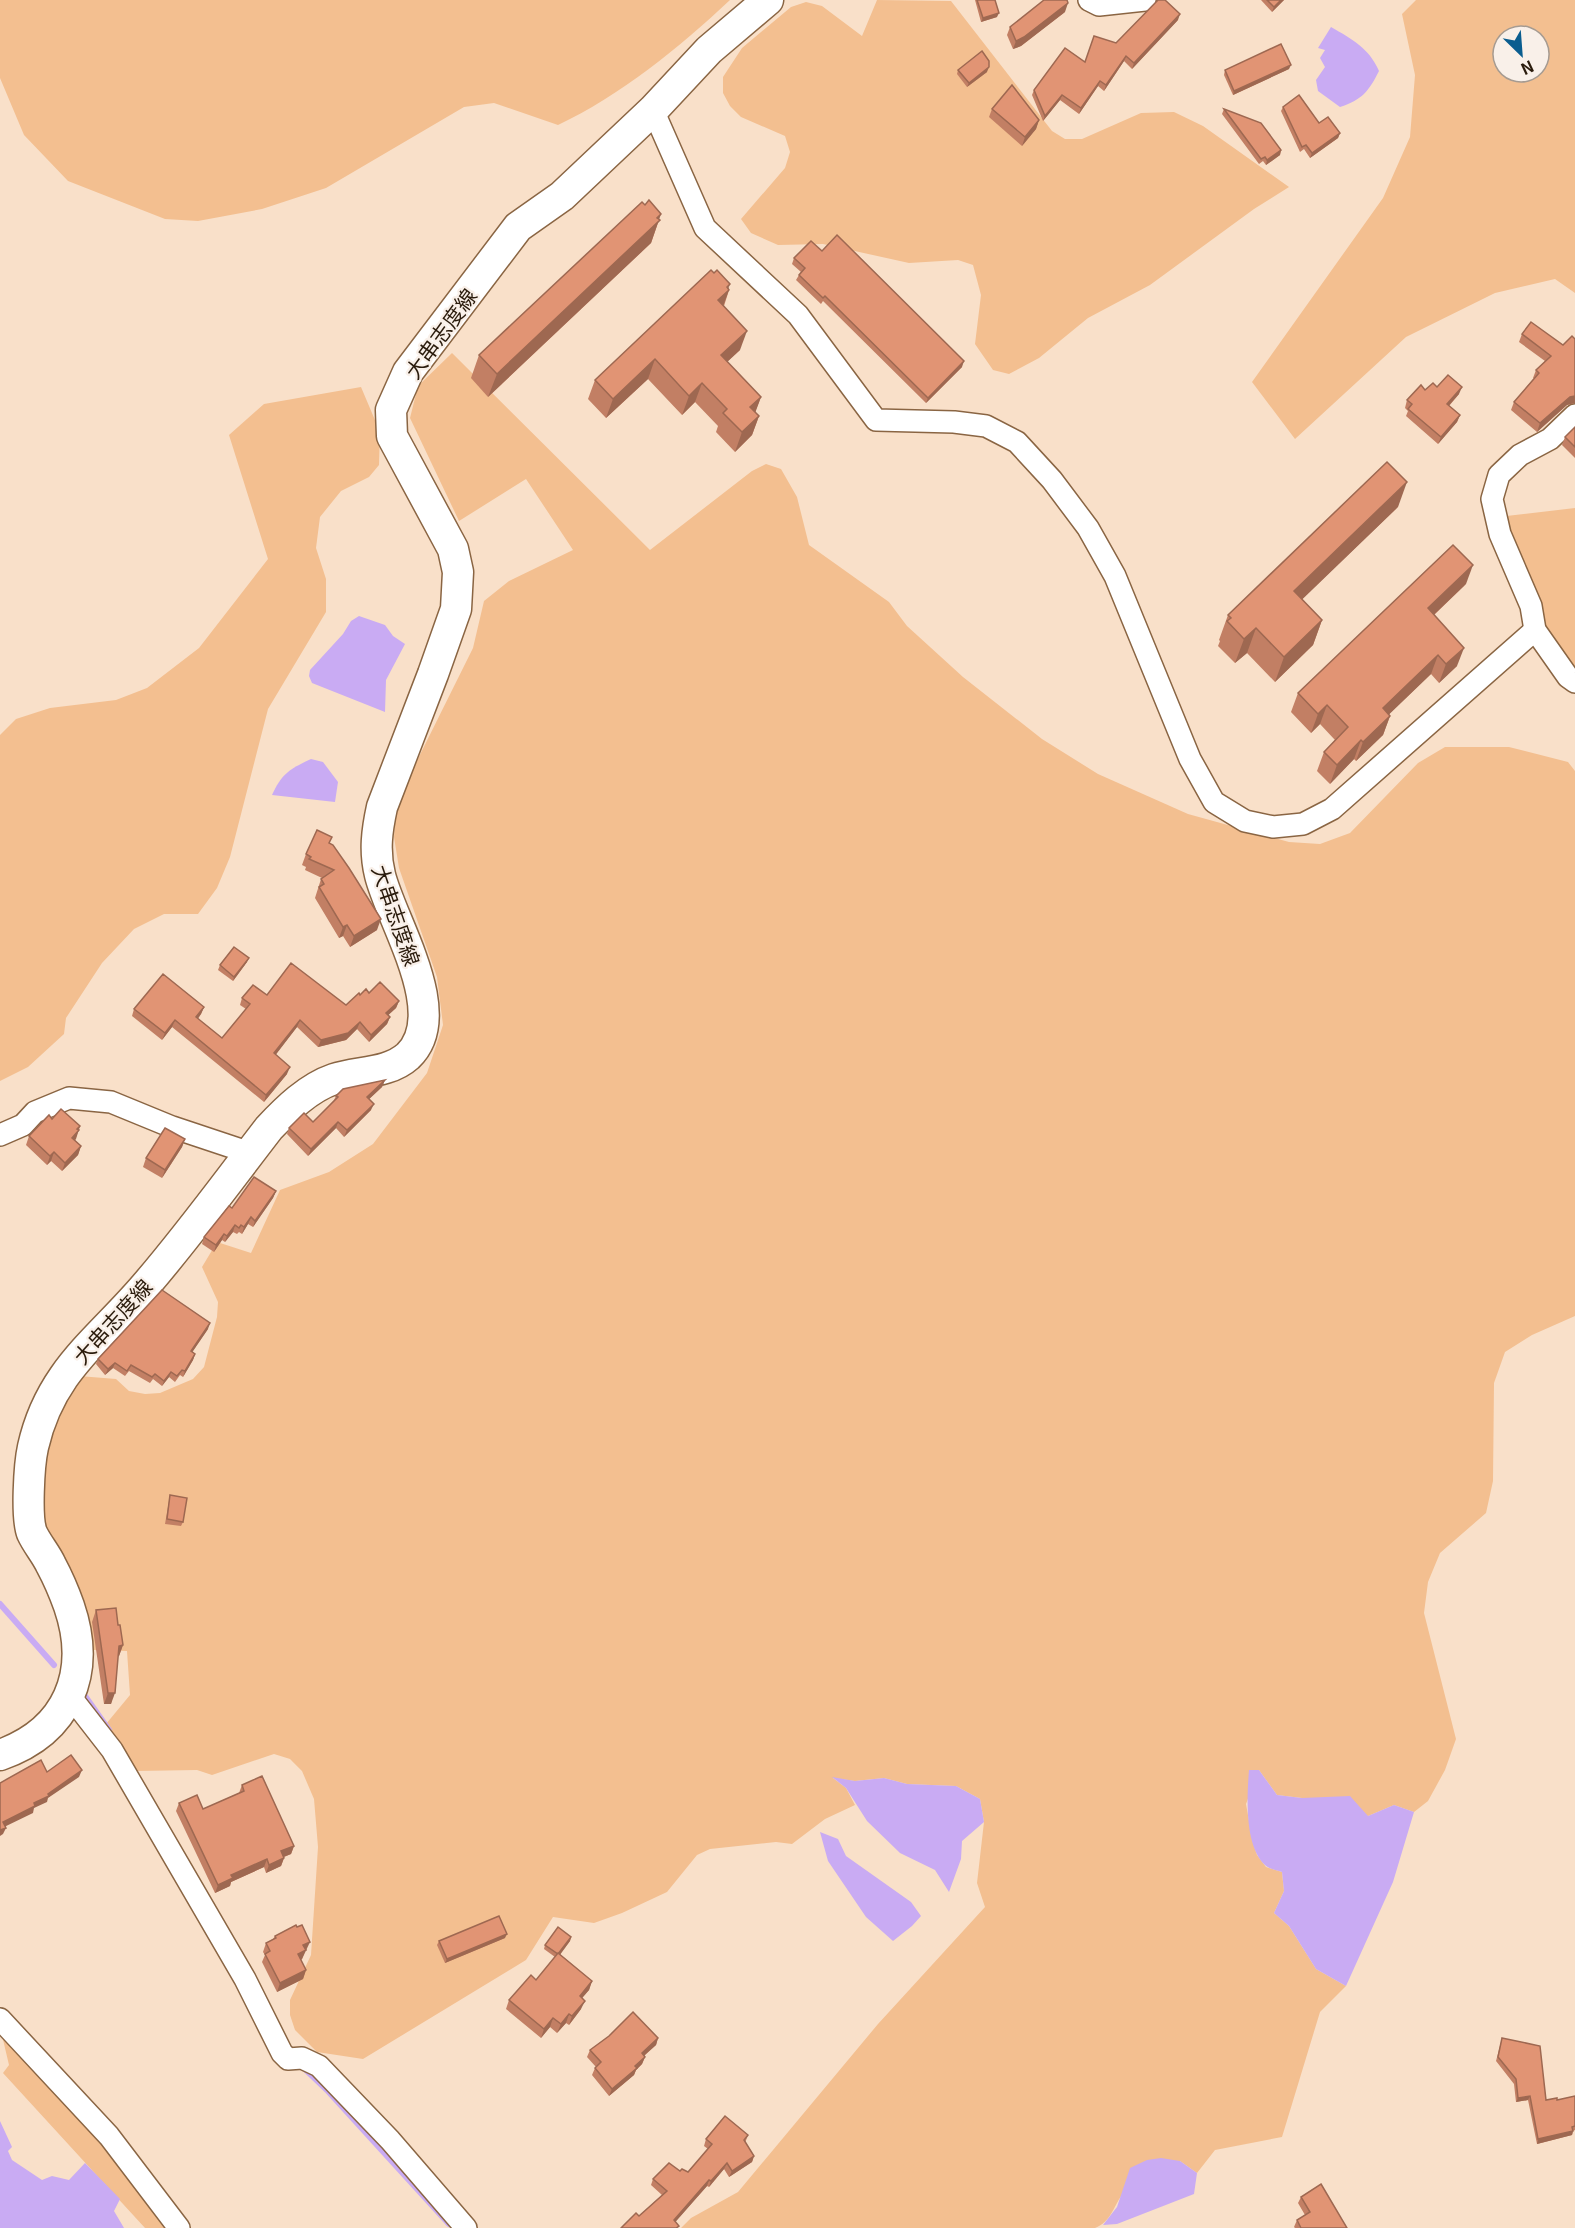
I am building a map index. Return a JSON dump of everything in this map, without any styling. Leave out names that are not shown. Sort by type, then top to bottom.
[{"type":"main road","name":"大串志度線","points":[[0,1755],[27,1744],[42,1733],[57,1717],[70,1696],[76,1680],[78,1638],[69,1606],[51,1564],[32,1532],[29,1498],[33,1449],[44,1410],[62,1378],[87,1346],[144,1287],[289,1107],[309,1092],[333,1079],[395,1064],[409,1055],[422,1028],[424,1017],[421,990],[414,963],[380,876],[376,851],[382,807],[456,609],[458,572],[453,549],[392,436],[391,410],[408,372],[518,227],[562,196],[653,110],[709,50],[768,0]]},
{"type":"street","points":[[1089,0],[1099,5],[1144,0]]},
{"type":"street","points":[[653,110],[705,228],[798,315],[876,420],[954,422],[986,426],[1017,442],[1052,480],[1088,528],[1115,576],[1190,759],[1214,802],[1245,821],[1273,827],[1303,824],[1332,809],[1535,630]]},
{"type":"street","points":[[1575,415],[1550,439],[1520,455],[1499,475],[1492,499],[1500,534],[1531,606],[1535,630],[1568,676],[1575,682]]},
{"type":"street","points":[[0,1136],[23,1125],[35,1112],[69,1098],[111,1102],[172,1127],[250,1153]]},
{"type":"street","points":[[70,1696],[112,1750],[245,1979],[282,2053],[288,2059],[302,2058],[319,2066],[390,2140],[466,2228]]},
{"type":"street","points":[[0,2019],[109,2136],[179,2228]]},
{"type":"shaded area","points":[[0,0],[730,0],[691,35],[626,85],[558,125],[494,103],[464,107],[326,188],[262,209],[198,221],[165,219],[68,181],[24,135],[0,78]]},
{"type":"shaded area","points":[[877,0],[951,1],[1052,131],[1065,139],[1082,139],[1141,113],[1174,112],[1203,126],[1289,187],[1254,209],[1150,285],[1088,318],[1039,358],[1009,374],[993,370],[975,344],[981,295],[973,265],[958,260],[909,263],[823,244],[778,245],[751,233],[741,219],[785,168],[790,152],[785,136],[741,117],[730,106],[723,93],[723,77],[742,48],[791,7],[806,2],[822,6],[862,36]]},
{"type":"shaded area","points":[[1416,0],[1575,0],[1575,293],[1555,279],[1495,293],[1406,337],[1295,439],[1252,382],[1383,198],[1410,137],[1415,75],[1402,14]]},
{"type":"shaded area","points":[[1331,27],[1365,50],[1379,71],[1364,94],[1340,107],[1318,91],[1316,80],[1325,67],[1320,58],[1325,50],[1318,48]]},
{"type":"shaded area","points":[[452,353],[650,550],[752,471],[766,464],[781,469],[797,497],[809,545],[889,602],[907,626],[963,677],[1042,739],[1098,774],[1188,814],[1289,842],[1320,844],[1350,833],[1418,763],[1445,747],[1509,747],[1568,762],[1575,771],[1575,1316],[1532,1335],[1505,1352],[1494,1383],[1493,1481],[1486,1513],[1440,1553],[1428,1582],[1424,1613],[1456,1739],[1445,1770],[1428,1801],[1414,1812],[1394,1805],[1368,1816],[1302,1798],[1277,1795],[1259,1770],[1246,1804],[1257,1855],[1266,1867],[1282,1872],[1284,1891],[1274,1913],[1289,1926],[1316,1969],[1346,1986],[1320,2012],[1282,2137],[1215,2150],[1197,2173],[1180,2161],[1125,2192],[1105,2222],[1095,2228],[681,2228],[691,2218],[738,2192],[878,2024],[985,1907],[977,1883],[984,1822],[980,1799],[956,1786],[907,1784],[884,1778],[855,1781],[833,1778],[846,1788],[855,1805],[825,1819],[792,1844],[776,1842],[710,1849],[697,1855],[667,1892],[622,1913],[594,1923],[553,1917],[526,1960],[363,2059],[317,2052],[295,2030],[290,2015],[290,2000],[311,1955],[318,1847],[314,1799],[302,1771],[290,1759],[274,1754],[212,1775],[197,1770],[135,1771],[106,1724],[130,1695],[127,1651],[94,1650],[57,1561],[41,1533],[35,1453],[79,1376],[116,1379],[129,1391],[145,1394],[160,1393],[193,1379],[204,1367],[217,1317],[218,1302],[202,1267],[217,1242],[251,1253],[280,1190],[329,1172],[373,1144],[427,1073],[443,1025],[437,977],[399,868],[394,837],[396,803],[473,648],[484,601],[509,581],[573,550],[526,479],[459,521],[410,418],[418,386]]},
{"type":"shaded area","points":[[361,387],[380,432],[379,465],[369,477],[341,491],[320,517],[316,548],[326,579],[326,612],[268,709],[230,857],[217,888],[198,914],[164,914],[134,929],[102,963],[66,1018],[64,1034],[28,1067],[0,1081],[0,735],[16,719],[50,708],[116,700],[147,688],[199,648],[268,559],[229,435],[264,404]]},
{"type":"shaded area","points":[[1575,508],[1575,692],[1489,518]]},
{"type":"shaded area","points":[[359,616],[385,625],[393,636],[405,644],[386,680],[385,712],[312,683],[309,676],[310,670],[343,634],[351,621]]},
{"type":"shaded area","points":[[311,759],[323,762],[338,782],[335,802],[272,795],[287,772]]},
{"type":"shaded area","points":[[1249,1770],[1259,1770],[1277,1795],[1302,1798],[1350,1796],[1368,1816],[1394,1805],[1414,1812],[1393,1882],[1346,1986],[1316,1969],[1289,1926],[1274,1913],[1284,1891],[1282,1872],[1265,1865],[1253,1845],[1248,1820]]},
{"type":"shaded area","points":[[832,1777],[855,1781],[884,1778],[907,1784],[956,1786],[980,1799],[984,1822],[962,1841],[961,1859],[949,1892],[935,1870],[900,1853],[867,1821],[846,1788]]},
{"type":"shaded area","points":[[820,1832],[838,1839],[846,1856],[911,1902],[921,1916],[912,1926],[893,1941],[866,1917],[828,1861]]},
{"type":"shaded area","points":[[1,2031],[103,2144],[165,2228],[145,2228],[3,2073],[9,2065]]},
{"type":"shaded area","points":[[0,2121],[12,2147],[8,2151],[12,2160],[42,2180],[52,2176],[69,2180],[85,2163],[120,2199],[114,2211],[124,2228],[0,2228]]},
{"type":"shaded area","points":[[1161,2158],[1180,2161],[1197,2173],[1194,2194],[1117,2224],[1103,2225],[1117,2207],[1130,2168],[1147,2160]]},
{"type":"building","points":[[977,0],[995,0],[999,13],[983,18]]},
{"type":"building","points":[[1044,0],[1067,0],[1068,3],[1016,41],[1010,27]]},
{"type":"building","points":[[1158,0],[1165,0],[1180,14],[1134,63],[1126,56],[1106,85],[1100,81],[1081,108],[1062,95],[1045,116],[1034,90],[1065,48],[1085,62],[1094,36],[1116,43]]},
{"type":"building","points":[[1267,0],[1281,0],[1274,7]]},
{"type":"building","points":[[1281,44],[1291,65],[1234,91],[1225,70]]},
{"type":"building","points":[[982,51],[989,61],[989,67],[969,83],[958,70]]},
{"type":"building","points":[[1012,85],[1039,120],[1025,137],[992,109]]},
{"type":"building","points":[[1299,95],[1319,123],[1328,117],[1340,133],[1312,153],[1306,145],[1302,147],[1283,107]]},
{"type":"building","points":[[1224,109],[1261,123],[1281,150],[1267,160],[1265,157],[1261,159]]},
{"type":"building","points":[[649,200],[661,214],[657,218],[660,220],[497,374],[479,355],[642,202],[645,205]]},
{"type":"building","points":[[837,235],[964,361],[928,398],[825,296],[823,298],[799,275],[805,268],[794,258],[811,241],[822,251]]},
{"type":"building","points":[[711,270],[714,273],[717,270],[730,284],[727,287],[729,290],[718,300],[747,331],[721,355],[761,397],[750,407],[759,416],[742,432],[723,413],[727,409],[702,383],[689,396],[655,359],[613,399],[595,380]]},
{"type":"building","points":[[1531,322],[1563,345],[1572,336],[1575,339],[1575,396],[1570,397],[1540,423],[1514,402],[1539,373],[1536,370],[1551,356],[1522,334]]},
{"type":"building","points":[[1448,375],[1462,387],[1447,404],[1460,415],[1441,437],[1408,409],[1412,404],[1407,400],[1421,385],[1425,390],[1433,383],[1437,387]]},
{"type":"building","points":[[1575,427],[1575,447],[1565,437]]},
{"type":"building","points":[[1387,462],[1407,482],[1294,591],[1322,620],[1284,657],[1256,628],[1244,639],[1227,621],[1231,618],[1228,615]]},
{"type":"building","points":[[1453,545],[1473,565],[1428,608],[1464,648],[1446,664],[1438,655],[1383,708],[1390,716],[1363,742],[1361,740],[1337,765],[1324,752],[1348,727],[1327,705],[1318,714],[1298,693]]},
{"type":"building","points":[[317,830],[332,837],[329,843],[333,845],[349,868],[381,919],[354,936],[347,925],[343,927],[319,887],[324,884],[321,879],[334,870],[309,859],[311,857],[306,854]]},
{"type":"building","points":[[234,947],[249,958],[234,977],[220,965]]},
{"type":"building","points":[[291,963],[346,1005],[366,989],[369,993],[380,982],[399,1001],[386,1013],[390,1017],[371,1035],[360,1022],[348,1033],[321,1040],[300,1020],[274,1053],[290,1067],[266,1095],[175,1020],[165,1033],[134,1009],[163,974],[204,1007],[196,1017],[222,1038],[250,1004],[242,998],[253,985],[267,995]]},
{"type":"building","points":[[385,1080],[367,1097],[374,1104],[347,1130],[338,1122],[311,1149],[289,1128],[304,1113],[313,1122],[343,1089]]},
{"type":"building","points":[[61,1109],[80,1126],[72,1138],[81,1146],[65,1163],[54,1152],[50,1156],[29,1136],[49,1115],[52,1119]]},
{"type":"building","points":[[165,1128],[185,1139],[165,1170],[146,1158]]},
{"type":"building","points":[[254,1177],[276,1191],[255,1221],[251,1217],[244,1227],[241,1225],[239,1228],[235,1225],[216,1245],[204,1237],[229,1206],[232,1208]]},
{"type":"building","points":[[162,1290],[210,1323],[191,1351],[195,1354],[185,1371],[182,1370],[177,1376],[171,1372],[164,1381],[155,1374],[152,1377],[131,1365],[127,1371],[115,1363],[108,1369],[98,1359]]},
{"type":"building","points":[[170,1495],[187,1498],[183,1522],[167,1519]]},
{"type":"building","points":[[116,1608],[123,1645],[119,1646],[115,1693],[108,1693],[96,1610]]},
{"type":"building","points":[[71,1755],[82,1770],[48,1794],[49,1796],[34,1803],[35,1806],[3,1822],[6,1828],[0,1830],[0,1783],[41,1760],[47,1772]]},
{"type":"building","points":[[262,1776],[294,1846],[281,1851],[284,1858],[269,1865],[267,1859],[231,1875],[233,1878],[218,1885],[179,1803],[197,1795],[203,1809],[244,1791],[242,1785]]},
{"type":"building","points":[[499,1916],[507,1934],[447,1959],[439,1941]]},
{"type":"building","points":[[296,1925],[297,1927],[302,1925],[310,1942],[303,1945],[306,1950],[298,1954],[306,1970],[280,1983],[265,1954],[270,1951],[266,1943]]},
{"type":"building","points":[[558,1927],[571,1937],[558,1954],[545,1945]]},
{"type":"building","points":[[558,1953],[592,1981],[580,1996],[585,2001],[572,2016],[569,2014],[561,2024],[553,2018],[544,2029],[509,2000],[531,1975],[536,1980]]},
{"type":"building","points":[[633,2012],[658,2038],[642,2053],[645,2057],[635,2066],[637,2068],[612,2089],[595,2068],[601,2062],[590,2050],[609,2036]]},
{"type":"building","points":[[1502,2038],[1540,2046],[1546,2100],[1575,2096],[1573,2131],[1538,2139],[1530,2096],[1518,2098],[1516,2079],[1498,2057]]},
{"type":"building","points":[[725,2116],[748,2135],[744,2140],[754,2156],[732,2171],[727,2163],[674,2220],[679,2226],[676,2228],[621,2228],[636,2213],[639,2216],[667,2191],[653,2179],[669,2163],[680,2171],[682,2169],[688,2172],[712,2144],[706,2139]]},
{"type":"building","points":[[1321,2184],[1347,2228],[1301,2228],[1297,2220],[1310,2212],[1301,2197]]},
{"type":"waterway","points":[[0,1604],[54,1665]]},
{"type":"waterway","points":[[85,1696],[109,1730]]},
{"type":"waterway","points":[[305,2069],[327,2090],[449,2224]]}]
